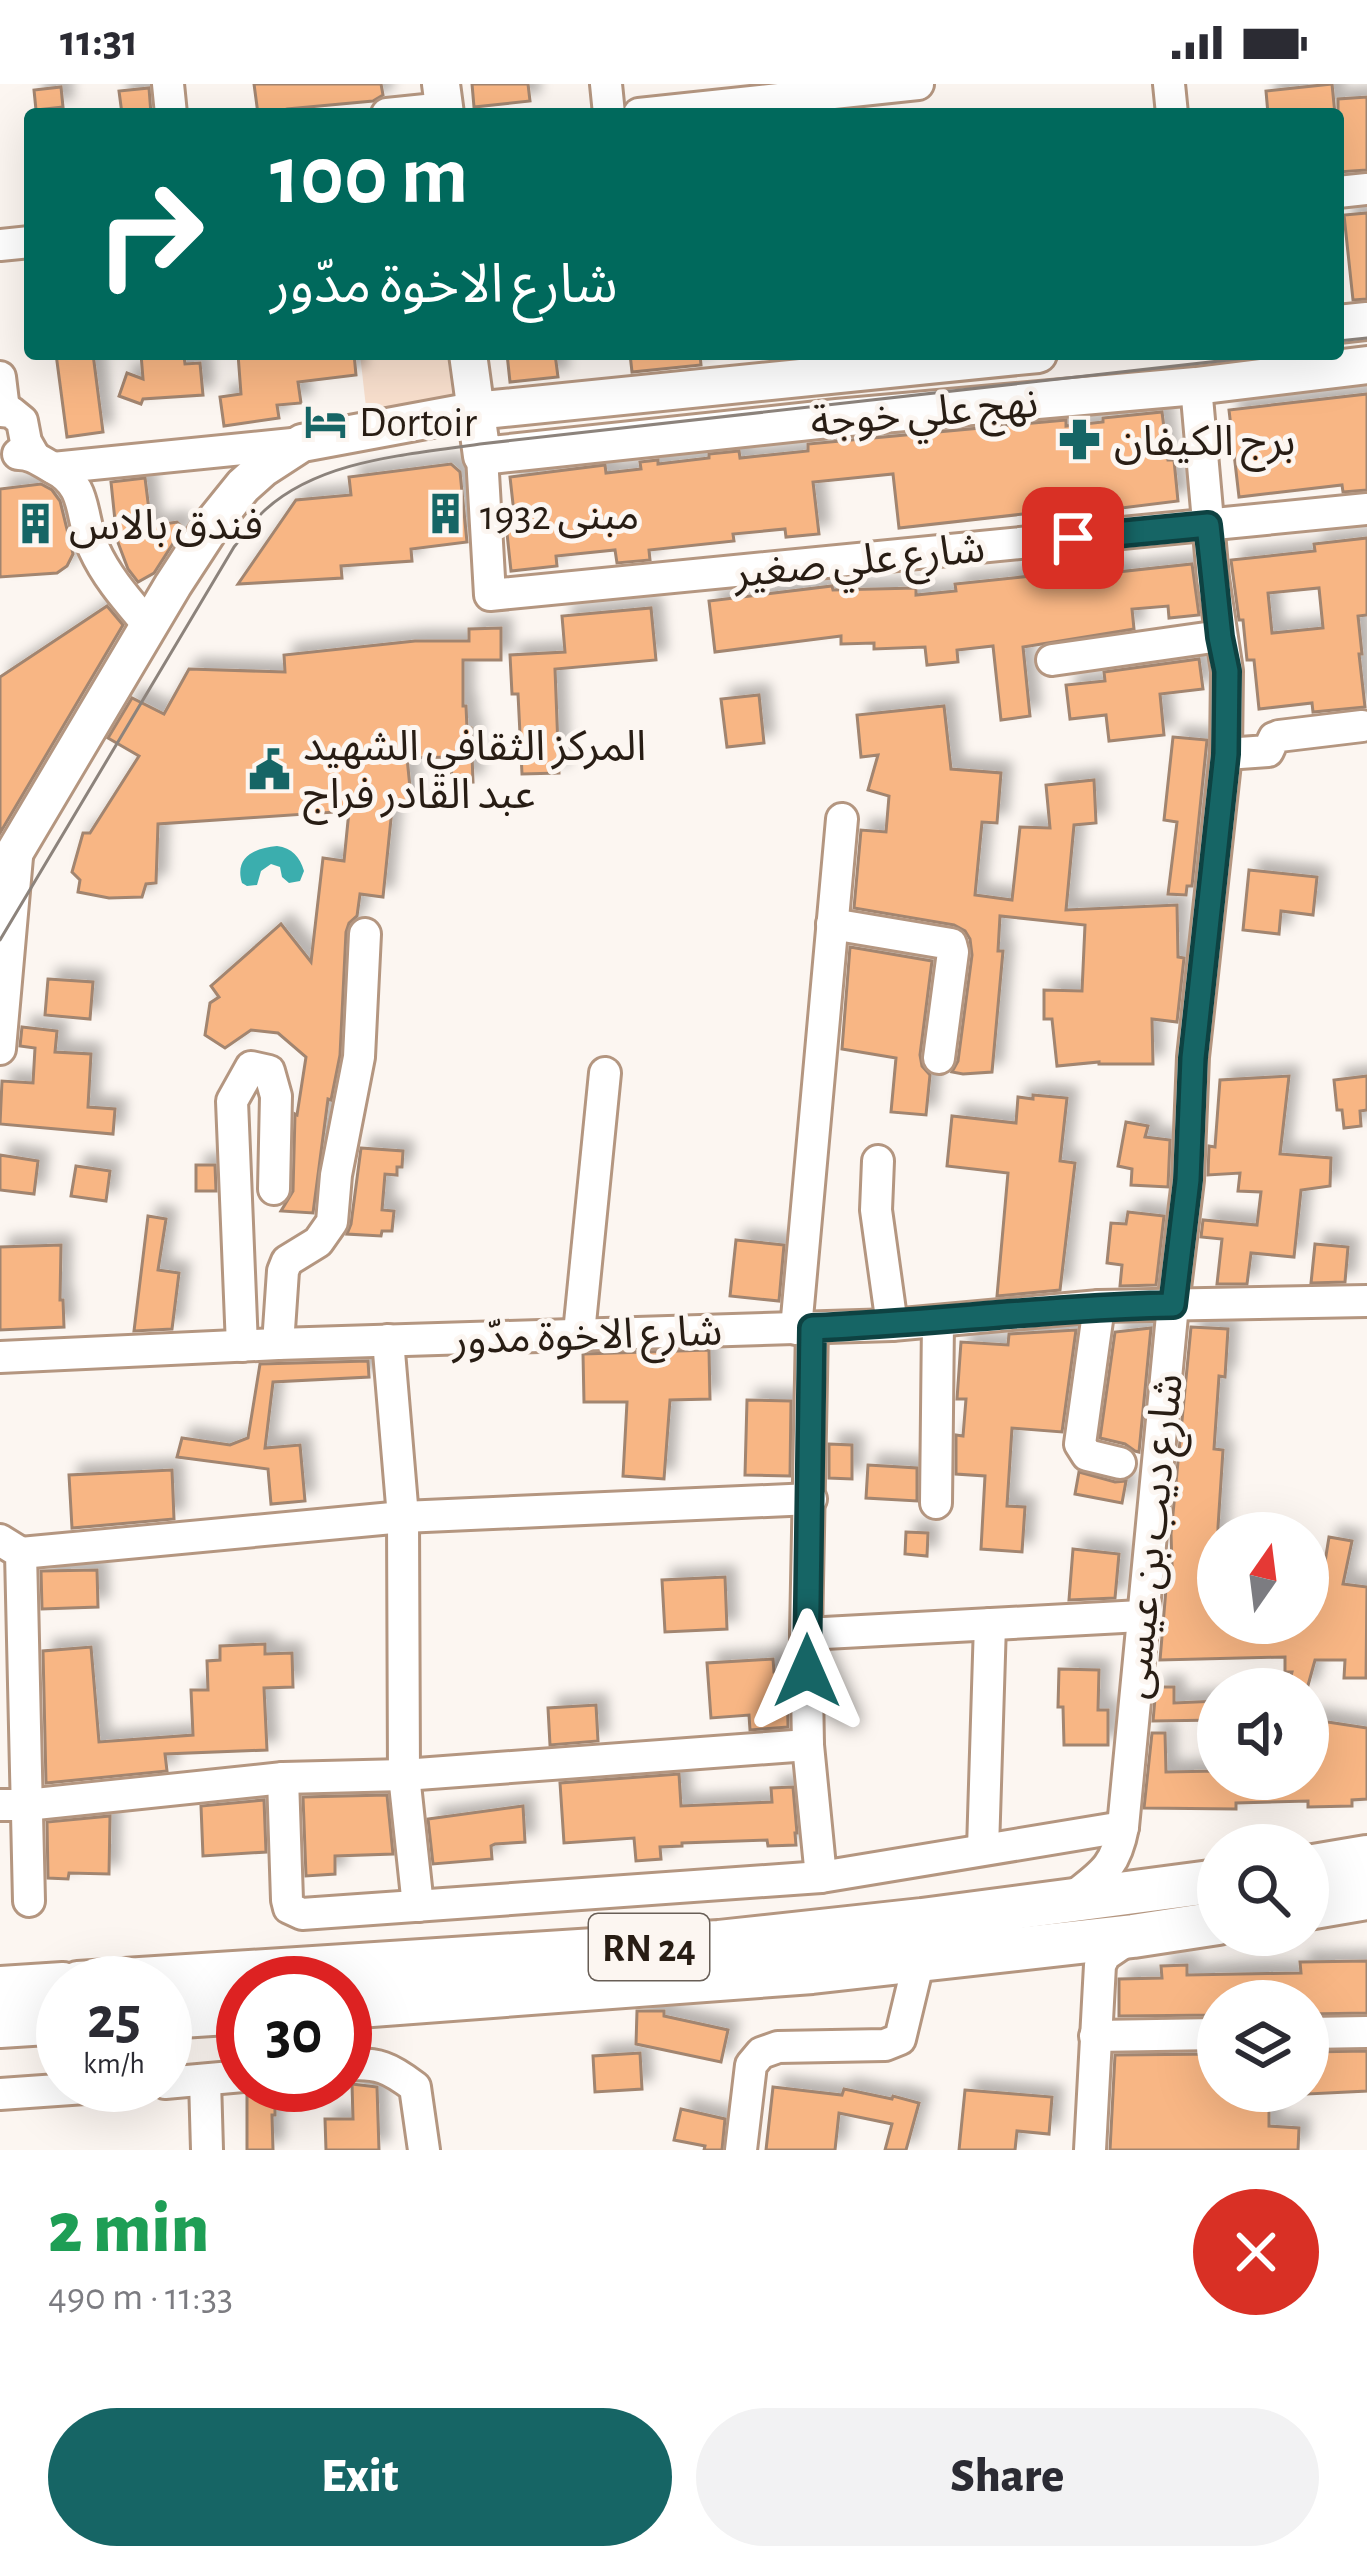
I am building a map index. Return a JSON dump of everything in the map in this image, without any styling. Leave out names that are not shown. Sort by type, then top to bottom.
[{"type":"highway","points":[[1329,1863],[1367,1857]]},
{"type":"highway","name":"RN 24","points":[[192,1976],[719,1942],[1197,1883]]},
{"type":"highway","points":[[1329,1906],[1367,1898]]},
{"type":"highway","points":[[1329,1914],[1367,1920]]},
{"type":"highway","name":"RN 24","points":[[372,2005],[812,1972],[1197,1926]]},
{"type":"highway","points":[[0,2026],[36,2024]]},
{"type":"main road","points":[[469,360],[482,456]]},
{"type":"main road","name":"نهج علي خوجة","points":[[302,443],[474,411],[979,360]]},
{"type":"main road","name":"نهج علي خوجة","points":[[482,456],[1367,365]]},
{"type":"main road","points":[[9,861],[189,559],[243,486],[302,443]]},
{"type":"street","points":[[695,108],[918,84]]},
{"type":"street","points":[[0,377],[2,411],[26,428],[26,456]]},
{"type":"street","name":"شارع ديب بن عيسى","points":[[1123,1827],[1188,1180],[1193,1058],[1226,754],[1227,671],[1196,386]]},
{"type":"street","points":[[26,456],[302,443]]},
{"type":"street","points":[[26,456],[66,473],[77,488],[92,545],[110,579],[149,626]]},
{"type":"street","name":"شارع علي صغير","points":[[482,456],[490,595],[1367,509]]},
{"type":"street","points":[[1052,660],[1220,637]]},
{"type":"street","points":[[1226,754],[1268,752],[1279,736],[1362,726]]},
{"type":"street","points":[[820,1876],[808,1745],[811,1499],[804,1329],[842,819]]},
{"type":"street","points":[[0,1048],[9,861]]},
{"type":"street","points":[[832,924],[951,944],[939,1058]]},
{"type":"street","points":[[278,1343],[287,1261],[318,1242],[332,1222],[336,1175],[359,1057],[365,934]]},
{"type":"street","points":[[242,1346],[232,1101],[250,1067],[269,1071],[276,1096],[274,1189]]},
{"type":"street","points":[[579,1333],[605,1073]]},
{"type":"street","points":[[878,1161],[876,1210],[892,1325]]},
{"type":"street","name":"شارع الاخوة مدّور","points":[[0,1357],[278,1343],[892,1325],[1100,1306],[1367,1301]]},
{"type":"street","points":[[1100,1306],[1080,1444],[1087,1455],[1120,1463]]},
{"type":"street","points":[[936,1504],[938,1321]]},
{"type":"street","points":[[388,1340],[403,1517],[404,1775],[418,1906]]},
{"type":"street","points":[[29,1900],[13,1805],[10,1547],[403,1517],[811,1499]]},
{"type":"street","points":[[806,1634],[1142,1616]]},
{"type":"street","points":[[983,1849],[990,1624]]},
{"type":"street","points":[[13,1805],[283,1778],[404,1775],[808,1745]]},
{"type":"street","points":[[283,1778],[286,1890],[290,1908],[302,1914],[820,1876],[1123,1827]]},
{"type":"street","points":[[1123,1827],[1130,1863],[1157,1878],[1197,1879]]},
{"type":"street","points":[[1069,1901],[1117,1856],[1123,1827]]},
{"type":"street","points":[[1090,2150],[1100,1965],[1105,1955],[1133,1936]]},
{"type":"street","points":[[1022,1947],[1061,1955],[1075,1964],[1084,1976],[1095,2028]]},
{"type":"street","points":[[741,2150],[751,2065],[761,2053],[778,2047],[885,2045],[900,2039],[919,1960]]},
{"type":"street","points":[[1095,2028],[1197,2033]]},
{"type":"street","points":[[1329,2033],[1367,2032]]},
{"type":"street","points":[[372,2065],[392,2068],[415,2087],[424,2150]]},
{"type":"street","points":[[192,2081],[216,2079]]},
{"type":"street","points":[[205,2080],[207,2150]]},
{"type":"street","points":[[0,2094],[36,2091]]},
{"type":"shaded area","points":[[361,360],[448,360],[453,401],[367,416]]},
{"type":"water","points":[[277,846],[298,857],[304,871],[300,881],[289,883],[280,867],[271,864],[261,871],[257,885],[242,883],[241,867],[248,855]]},
{"type":"building","points":[[254,84],[381,84],[383,95],[373,101],[257,108]]},
{"type":"building","points":[[472,84],[528,84],[530,101],[474,107]]},
{"type":"building","points":[[1332,84],[1334,108],[1267,108],[1266,91]]},
{"type":"building","points":[[61,87],[63,107],[36,108],[34,90]]},
{"type":"building","points":[[149,88],[151,108],[121,108],[119,91]]},
{"type":"building","points":[[1367,97],[1367,170],[1344,172],[1344,108],[1338,108],[1338,99]]},
{"type":"building","points":[[1367,213],[1367,299],[1353,300],[1344,215]]},
{"type":"building","points":[[57,360],[94,360],[103,432],[67,437]]},
{"type":"building","points":[[141,360],[200,363],[203,395],[143,399],[141,404],[119,396],[127,373],[143,379]]},
{"type":"building","points":[[238,360],[355,360],[356,375],[298,382],[301,403],[277,405],[279,418],[224,426],[220,397],[241,394]]},
{"type":"building","points":[[508,360],[556,360],[558,377],[510,382]]},
{"type":"building","points":[[631,360],[701,360],[701,365],[632,372]]},
{"type":"building","points":[[1367,394],[1367,490],[1343,492],[1342,485],[1239,497],[1229,410]]},
{"type":"building","points":[[1162,412],[1178,501],[1078,518],[1077,508],[899,528],[893,474],[813,482],[819,534],[786,537],[785,529],[733,534],[734,541],[649,550],[650,560],[617,563],[615,550],[556,556],[557,566],[511,571],[506,524],[515,522],[510,477],[605,465],[606,473],[641,469],[640,462],[658,460],[658,464],[709,458],[709,454],[739,451],[740,458],[808,451],[808,444],[1066,420],[1066,426]]},
{"type":"building","points":[[451,464],[460,472],[467,542],[411,549],[412,561],[341,566],[342,578],[238,584],[296,500],[351,495],[349,477]]},
{"type":"building","points":[[145,478],[151,526],[177,522],[183,528],[154,573],[138,582],[117,540],[111,482]]},
{"type":"building","name":"فندق بالاس","points":[[41,484],[60,501],[73,554],[57,573],[0,577],[0,489]]},
{"type":"building","points":[[1367,538],[1367,615],[1358,616],[1365,707],[1313,712],[1312,703],[1259,709],[1254,660],[1247,660],[1231,560],[1315,551],[1314,544]],"holes":[[[1319,588],[1323,628],[1272,633],[1268,593]]]},
{"type":"building","points":[[1192,564],[1199,615],[1169,618],[1168,606],[1132,609],[1134,629],[1023,647],[1030,716],[1001,720],[993,646],[957,650],[958,662],[927,665],[925,647],[874,649],[874,643],[841,644],[841,636],[715,652],[709,601],[832,586],[833,590],[916,588],[916,595],[956,591],[955,584]]},
{"type":"building","points":[[107,606],[123,625],[0,833],[0,677]]},
{"type":"building","points":[[651,608],[656,660],[555,669],[559,773],[522,774],[518,694],[512,694],[510,655],[565,652],[562,616]]},
{"type":"building","points":[[501,628],[501,660],[463,660],[463,706],[467,728],[471,728],[473,782],[452,783],[451,757],[407,758],[412,807],[392,809],[383,897],[360,894],[357,916],[346,932],[340,1055],[328,1099],[313,1213],[281,1211],[293,1191],[295,1114],[306,1057],[278,1033],[251,1030],[225,1048],[205,1035],[210,1003],[219,997],[211,986],[281,924],[311,962],[323,858],[344,861],[349,811],[158,824],[156,883],[146,884],[142,897],[78,892],[80,880],[72,872],[83,833],[90,833],[139,756],[108,738],[132,698],[164,714],[189,669],[285,672],[284,655],[415,641],[469,641],[469,629]]},
{"type":"building","points":[[1199,659],[1203,689],[1160,694],[1164,735],[1109,741],[1106,715],[1070,719],[1066,685],[1105,681],[1104,672]]},
{"type":"building","points":[[759,695],[764,743],[727,747],[721,699]]},
{"type":"building","points":[[944,706],[951,769],[1001,773],[997,823],[982,822],[975,895],[1012,900],[1020,827],[1050,828],[1046,785],[1094,780],[1096,823],[1074,825],[1066,910],[1177,905],[1178,957],[1184,958],[1177,1022],[1152,1019],[1153,1064],[1057,1066],[1052,1019],[1044,1019],[1044,990],[1082,991],[1085,925],[1000,916],[998,951],[1003,951],[992,1072],[952,1072],[958,1061],[970,939],[954,925],[854,908],[861,830],[886,832],[889,796],[868,790],[878,755],[861,757],[857,715]]},
{"type":"building","points":[[1173,737],[1207,740],[1192,886],[1187,886],[1186,895],[1168,894],[1177,822],[1164,820]]},
{"type":"building","points":[[1249,870],[1317,877],[1313,915],[1281,911],[1279,934],[1243,930]]},
{"type":"building","points":[[850,947],[932,961],[920,1055],[930,1075],[926,1115],[891,1112],[896,1058],[842,1049]]},
{"type":"building","points":[[48,979],[93,982],[90,1019],[45,1015]]},
{"type":"building","points":[[22,1027],[57,1031],[55,1052],[91,1054],[88,1107],[115,1109],[113,1134],[0,1124],[2,1081],[33,1083],[35,1048],[20,1046]]},
{"type":"building","points":[[1289,1076],[1280,1154],[1331,1158],[1330,1186],[1301,1190],[1294,1257],[1251,1253],[1247,1284],[1217,1284],[1222,1239],[1201,1237],[1203,1220],[1257,1225],[1261,1192],[1238,1191],[1240,1173],[1208,1175],[1220,1080]]},
{"type":"building","points":[[1367,1076],[1367,1110],[1360,1111],[1361,1126],[1344,1128],[1334,1080]]},
{"type":"building","points":[[1033,1095],[1067,1098],[1060,1161],[1075,1163],[1060,1290],[997,1296],[1008,1173],[947,1166],[952,1116],[1016,1123],[1018,1097],[1033,1099]]},
{"type":"building","points":[[1126,1122],[1148,1126],[1145,1137],[1170,1140],[1168,1187],[1131,1185],[1132,1169],[1118,1166]]},
{"type":"building","points":[[361,1148],[403,1151],[397,1175],[385,1174],[382,1210],[394,1211],[392,1231],[382,1231],[381,1236],[347,1234]]},
{"type":"building","points":[[0,1155],[38,1161],[34,1194],[0,1190]]},
{"type":"building","points":[[196,1165],[215,1165],[216,1191],[196,1191]]},
{"type":"building","points":[[76,1166],[110,1171],[106,1201],[71,1196]]},
{"type":"building","points":[[1128,1212],[1164,1216],[1156,1285],[1120,1286],[1122,1265],[1107,1263],[1111,1223],[1126,1224]]},
{"type":"building","points":[[148,1216],[166,1219],[158,1270],[179,1273],[172,1329],[134,1331]]},
{"type":"building","points":[[736,1240],[784,1245],[779,1301],[730,1296]]},
{"type":"building","points":[[1315,1244],[1348,1247],[1345,1282],[1311,1283]]},
{"type":"building","points":[[61,1245],[64,1327],[0,1330],[0,1247]]},
{"type":"building","points":[[1191,1327],[1228,1329],[1214,1449],[1223,1450],[1219,1512],[1197,1512],[1197,1644],[1329,1644],[1329,1537],[1352,1541],[1343,1584],[1367,1587],[1366,1678],[1344,1678],[1345,1660],[1315,1660],[1313,1668],[1285,1668],[1285,1657],[1160,1660],[1168,1565],[1172,1565]]},
{"type":"building","points":[[1151,1328],[1139,1452],[1100,1438],[1115,1332]]},
{"type":"building","points":[[1076,1330],[1062,1432],[1012,1428],[1007,1506],[1025,1507],[1022,1552],[981,1549],[985,1476],[956,1474],[956,1435],[963,1436],[966,1399],[957,1399],[961,1342],[1008,1345],[1009,1334]]},
{"type":"building","points":[[709,1350],[710,1399],[670,1400],[664,1479],[623,1476],[627,1402],[584,1402],[583,1354]]},
{"type":"building","points":[[368,1361],[369,1377],[273,1382],[265,1448],[300,1445],[305,1501],[271,1504],[268,1469],[177,1457],[182,1438],[230,1445],[248,1438],[260,1364]]},
{"type":"building","points":[[747,1400],[791,1401],[790,1476],[745,1475]]},
{"type":"building","points":[[829,1444],[852,1445],[852,1479],[829,1478]]},
{"type":"building","points":[[868,1465],[917,1468],[917,1501],[866,1498]]},
{"type":"building","points":[[172,1470],[174,1519],[72,1528],[69,1475]]},
{"type":"building","points":[[1079,1472],[1126,1481],[1122,1503],[1075,1494]]},
{"type":"building","points":[[906,1532],[928,1533],[927,1556],[905,1554]]},
{"type":"building","points":[[1073,1549],[1119,1554],[1115,1598],[1069,1600]]},
{"type":"building","points":[[97,1570],[98,1607],[42,1609],[41,1571]]},
{"type":"building","points":[[725,1577],[727,1629],[665,1632],[662,1580]]},
{"type":"building","points":[[265,1644],[265,1654],[292,1653],[293,1687],[264,1688],[267,1750],[165,1754],[167,1771],[46,1783],[43,1651],[91,1647],[99,1742],[193,1735],[191,1690],[208,1690],[207,1661],[220,1660],[220,1646]]},
{"type":"building","points":[[773,1659],[774,1672],[787,1671],[788,1727],[750,1730],[749,1715],[711,1718],[707,1663]]},
{"type":"building","points":[[1059,1669],[1099,1670],[1098,1710],[1108,1710],[1108,1745],[1064,1745]]},
{"type":"building","points":[[1156,1687],[1174,1687],[1174,1703],[1197,1702],[1197,1720],[1153,1721]]},
{"type":"building","points":[[596,1705],[598,1741],[550,1745],[548,1708]]},
{"type":"building","points":[[1329,1722],[1367,1728],[1367,1799],[1352,1800],[1352,1806],[1308,1807],[1308,1801],[1236,1803],[1236,1809],[1144,1808],[1152,1733],[1165,1733],[1166,1772],[1197,1771],[1197,1800],[1329,1800]]},
{"type":"building","points":[[679,1774],[681,1806],[772,1802],[771,1788],[793,1787],[796,1845],[768,1846],[767,1840],[682,1843],[660,1847],[661,1859],[636,1861],[634,1838],[564,1843],[560,1783]]},
{"type":"building","points":[[387,1795],[393,1854],[335,1856],[335,1874],[306,1876],[303,1797]]},
{"type":"building","points":[[264,1800],[266,1852],[203,1856],[201,1806]]},
{"type":"building","points":[[523,1806],[525,1842],[491,1846],[492,1859],[433,1864],[428,1819]]},
{"type":"building","points":[[110,1816],[109,1874],[69,1873],[68,1879],[48,1878],[47,1822]]},
{"type":"building","points":[[1367,1961],[1367,2013],[1329,2014],[1329,1980],[1197,1980],[1197,2015],[1119,2016],[1119,1979],[1162,1978],[1161,1966],[1187,1965],[1187,1975],[1301,1973],[1300,1962]]},
{"type":"building","points":[[637,2011],[664,2011],[664,2016],[728,2030],[721,2062],[636,2044]]},
{"type":"building","points":[[1367,2051],[1367,2091],[1329,2093],[1329,2052]]},
{"type":"building","points":[[640,2053],[642,2089],[595,2092],[593,2056]]},
{"type":"building","points":[[1197,2054],[1197,2112],[1269,2112],[1269,2126],[1299,2128],[1298,2150],[1110,2150],[1115,2055]]},
{"type":"building","points":[[372,2086],[377,2087],[379,2150],[326,2150],[325,2119],[353,2119],[353,2112],[372,2112]]},
{"type":"building","points":[[773,2087],[842,2095],[844,2089],[919,2103],[906,2150],[885,2150],[892,2124],[839,2113],[835,2150],[766,2150]]},
{"type":"building","points":[[965,2090],[1052,2097],[1049,2134],[1017,2131],[1015,2150],[959,2150]]},
{"type":"building","points":[[681,2109],[725,2119],[722,2150],[704,2150],[705,2146],[674,2140]]},
{"type":"building","points":[[247,2112],[275,2112],[273,2150],[247,2150]]},
{"type":"tram line","points":[[1344,340],[1367,338]]},
{"type":"tram line","points":[[0,940],[234,547],[265,510],[312,480],[367,462],[480,444],[1229,360]]},
{"type":"place","name":"Dortoir","points":[[325,421]]},
{"type":"place","name":"برج الكيفان","points":[[1080,440]]},
{"type":"place","name":"مبنى 1932","points":[[446,514]]},
{"type":"place","name":"فندق بالاس","points":[[35,524]]},
{"type":"place","name":"المركز الثقافي الشهيد عبد القادر فراج","points":[[269,769]]},
{"type":"route","points":[[807,1671],[812,1328],[1100,1306],[1173,1305],[1188,1180],[1193,1058],[1226,754],[1227,671],[1208,525],[1073,538]]}]
